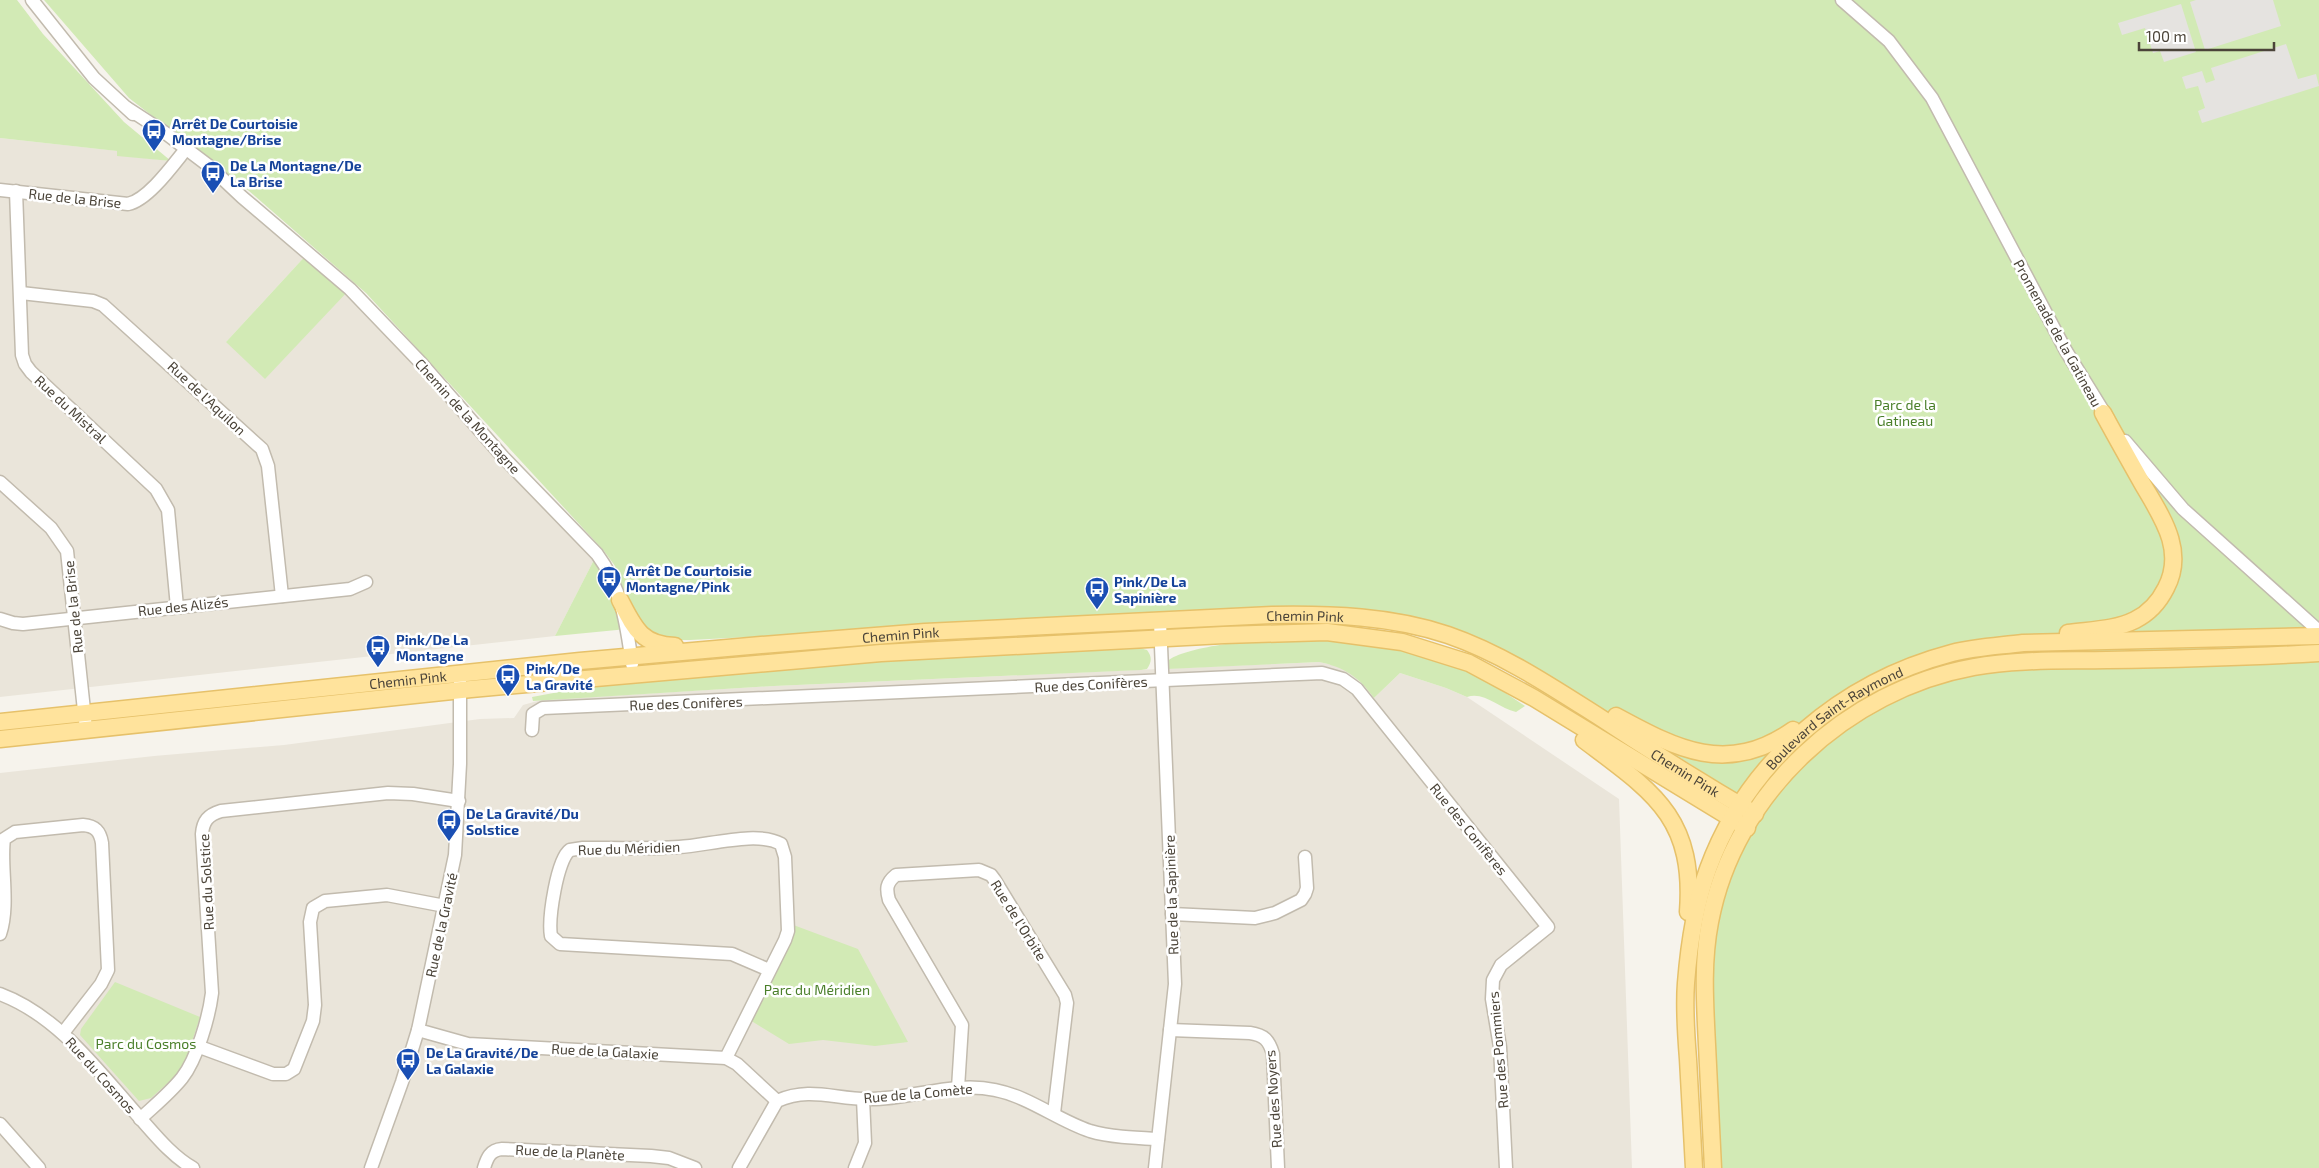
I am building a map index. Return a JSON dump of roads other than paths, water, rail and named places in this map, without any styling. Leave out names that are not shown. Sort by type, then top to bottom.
[{"type":"main road","points":[[1977,648],[2125,624],[2153,608],[2165,591],[2173,571],[2172,540],[2103,413]]},
{"type":"main road","points":[[620,600],[631,621],[643,637],[649,641],[664,645],[832,639]]},
{"type":"main road","name":"Chemin Pink","points":[[0,722],[631,656],[832,639],[1310,614],[1381,619],[1448,635],[1498,657],[1538,678],[1736,812]]},
{"type":"main road","name":"Chemin Pink","points":[[0,739],[460,690],[632,674],[928,650],[1309,631],[1377,637],[1430,649],[1469,663],[1751,821]]},
{"type":"main road","name":"Boulevard Saint-Raymond","points":[[1694,1168],[1685,986],[1691,939],[1702,885],[1713,856],[1736,812],[1765,770],[1788,745],[1835,705],[1880,679],[1931,659],[1977,648],[2023,643],[2319,636]]},
{"type":"main road","name":"Boulevard Saint-Raymond","points":[[1713,1168],[1704,993],[1705,954],[1710,921],[1719,887],[1751,821],[1773,788],[1797,760],[1828,734],[1872,705],[1899,691],[1937,676],[1973,667],[2022,662],[2230,658],[2319,653]]},
{"type":"main road","points":[[1538,678],[1593,704],[1671,745],[1693,752],[1714,755],[1736,753],[1769,745],[1835,705]]},
{"type":"main road","points":[[1534,698],[1654,795],[1675,825],[1683,845],[1689,872],[1685,986]]},
{"type":"street","name":"Chemin de la Montagne","points":[[32,0],[84,67],[127,108],[184,152],[210,166],[242,197],[350,289],[421,363],[503,457],[597,554],[609,571],[620,600],[631,656],[632,674]]},
{"type":"street","name":"Promenade de la Gatineau","points":[[1842,0],[1889,41],[1932,98],[2066,351],[2103,413],[2136,456],[2183,509],[2319,631]]},
{"type":"street","name":"Rue de la Brise","points":[[0,190],[128,204],[135,202],[147,193],[184,152]]},
{"type":"street","name":"Rue du Mistral","points":[[16,191],[22,354],[25,364],[31,372],[156,489],[163,499],[168,510],[177,606]]},
{"type":"street","name":"Rue de l'Aquilon","points":[[21,293],[93,301],[104,305],[262,449],[268,466],[282,596]]},
{"type":"street","name":"Rue de la Brise","points":[[0,482],[51,528],[66,551],[86,729]]},
{"type":"street","name":"Rue des Alizés","points":[[0,619],[24,624],[177,606],[350,589],[366,582]]},
{"type":"street","name":"Rue de la Sapinière","points":[[1155,1168],[1174,984],[1164,680],[1160,622]]},
{"type":"street","name":"Rue des Conifères","points":[[532,730],[533,714],[543,708],[1322,673],[1333,675],[1350,683],[1357,689],[1548,927]]},
{"type":"street","name":"Rue de la Gravité","points":[[371,1168],[402,1082],[418,1030],[455,855],[459,801],[459,674]]},
{"type":"street","name":"Rue du Solstice","points":[[140,1119],[183,1076],[197,1046],[210,1008],[212,993],[202,834],[206,819],[212,814],[221,811],[388,793],[413,794],[459,801]]},
{"type":"street","points":[[0,934],[4,914],[1,846],[9,834],[83,824],[98,830],[102,844],[108,970],[101,984],[62,1033]]},
{"type":"street","name":"Rue du Méridien","points":[[726,1058],[784,940],[788,923],[785,857],[781,844],[775,841],[711,841],[680,847],[583,848],[570,850],[562,859],[550,922],[551,936],[560,944],[732,954],[769,970]]},
{"type":"street","points":[[1172,914],[1255,918],[1275,913],[1301,900],[1305,894],[1307,888],[1305,857]]},
{"type":"street","name":"Rue de l'Orbite","points":[[958,1088],[962,1025],[889,900],[887,886],[896,875],[979,870],[991,875],[994,879],[1065,995],[1067,1003],[1054,1113]]},
{"type":"street","points":[[197,1046],[273,1074],[281,1075],[290,1072],[298,1064],[314,1013],[310,922],[313,908],[325,901],[387,895],[445,906]]},
{"type":"street","name":"Rue des Pommiers","points":[[1506,1168],[1500,1047],[1492,999],[1493,980],[1501,965],[1548,927]]},
{"type":"street","name":"Rue du Cosmos","points":[[0,994],[37,1013],[62,1033],[176,1157],[193,1168]]},
{"type":"street","name":"Rue de la Galaxie","points":[[418,1030],[468,1044],[726,1058]]},
{"type":"street","name":"Rue des Noyers","points":[[1170,1030],[1250,1033],[1259,1034],[1266,1039],[1273,1054],[1278,1168]]},
{"type":"street","points":[[726,1058],[736,1064],[777,1101],[739,1168]]},
{"type":"street","name":"Rue de la Comète","points":[[777,1101],[794,1095],[810,1093],[863,1099],[958,1088],[983,1088],[1008,1093],[1076,1125],[1097,1132],[1158,1139]]},
{"type":"street","points":[[855,1168],[865,1143],[863,1099]]},
{"type":"street","points":[[0,1124],[40,1168]]},
{"type":"street","name":"Rue de la Planète","points":[[484,1168],[491,1153],[496,1149],[651,1156],[670,1158],[695,1168]]},
{"type":"place","name":"Arrêt De Courtoisie Montagne/Brise","points":[[154,152]]},
{"type":"place","name":"De La Montagne/De La Brise","points":[[213,194]]},
{"type":"place","name":"Arrêt De Courtoisie Montagne/Pink","points":[[609,599]]},
{"type":"place","name":"Pink/De La Sapinière","points":[[1097,610]]},
{"type":"place","name":"Pink/De La Montagne","points":[[378,668]]},
{"type":"place","name":"Pink/De La Gravité","points":[[508,697]]},
{"type":"place","name":"De La Gravité/Du Solstice","points":[[449,842]]},
{"type":"place","name":"De La Gravité/De La Galaxie","points":[[408,1081]]},
{"type":"park label","name":"Parc de la Gatineau","points":[[1905,412]]},
{"type":"park label","name":"Parc du Méridien","points":[[817,989]]},
{"type":"park label","name":"Parc du Cosmos","points":[[146,1043]]}]
